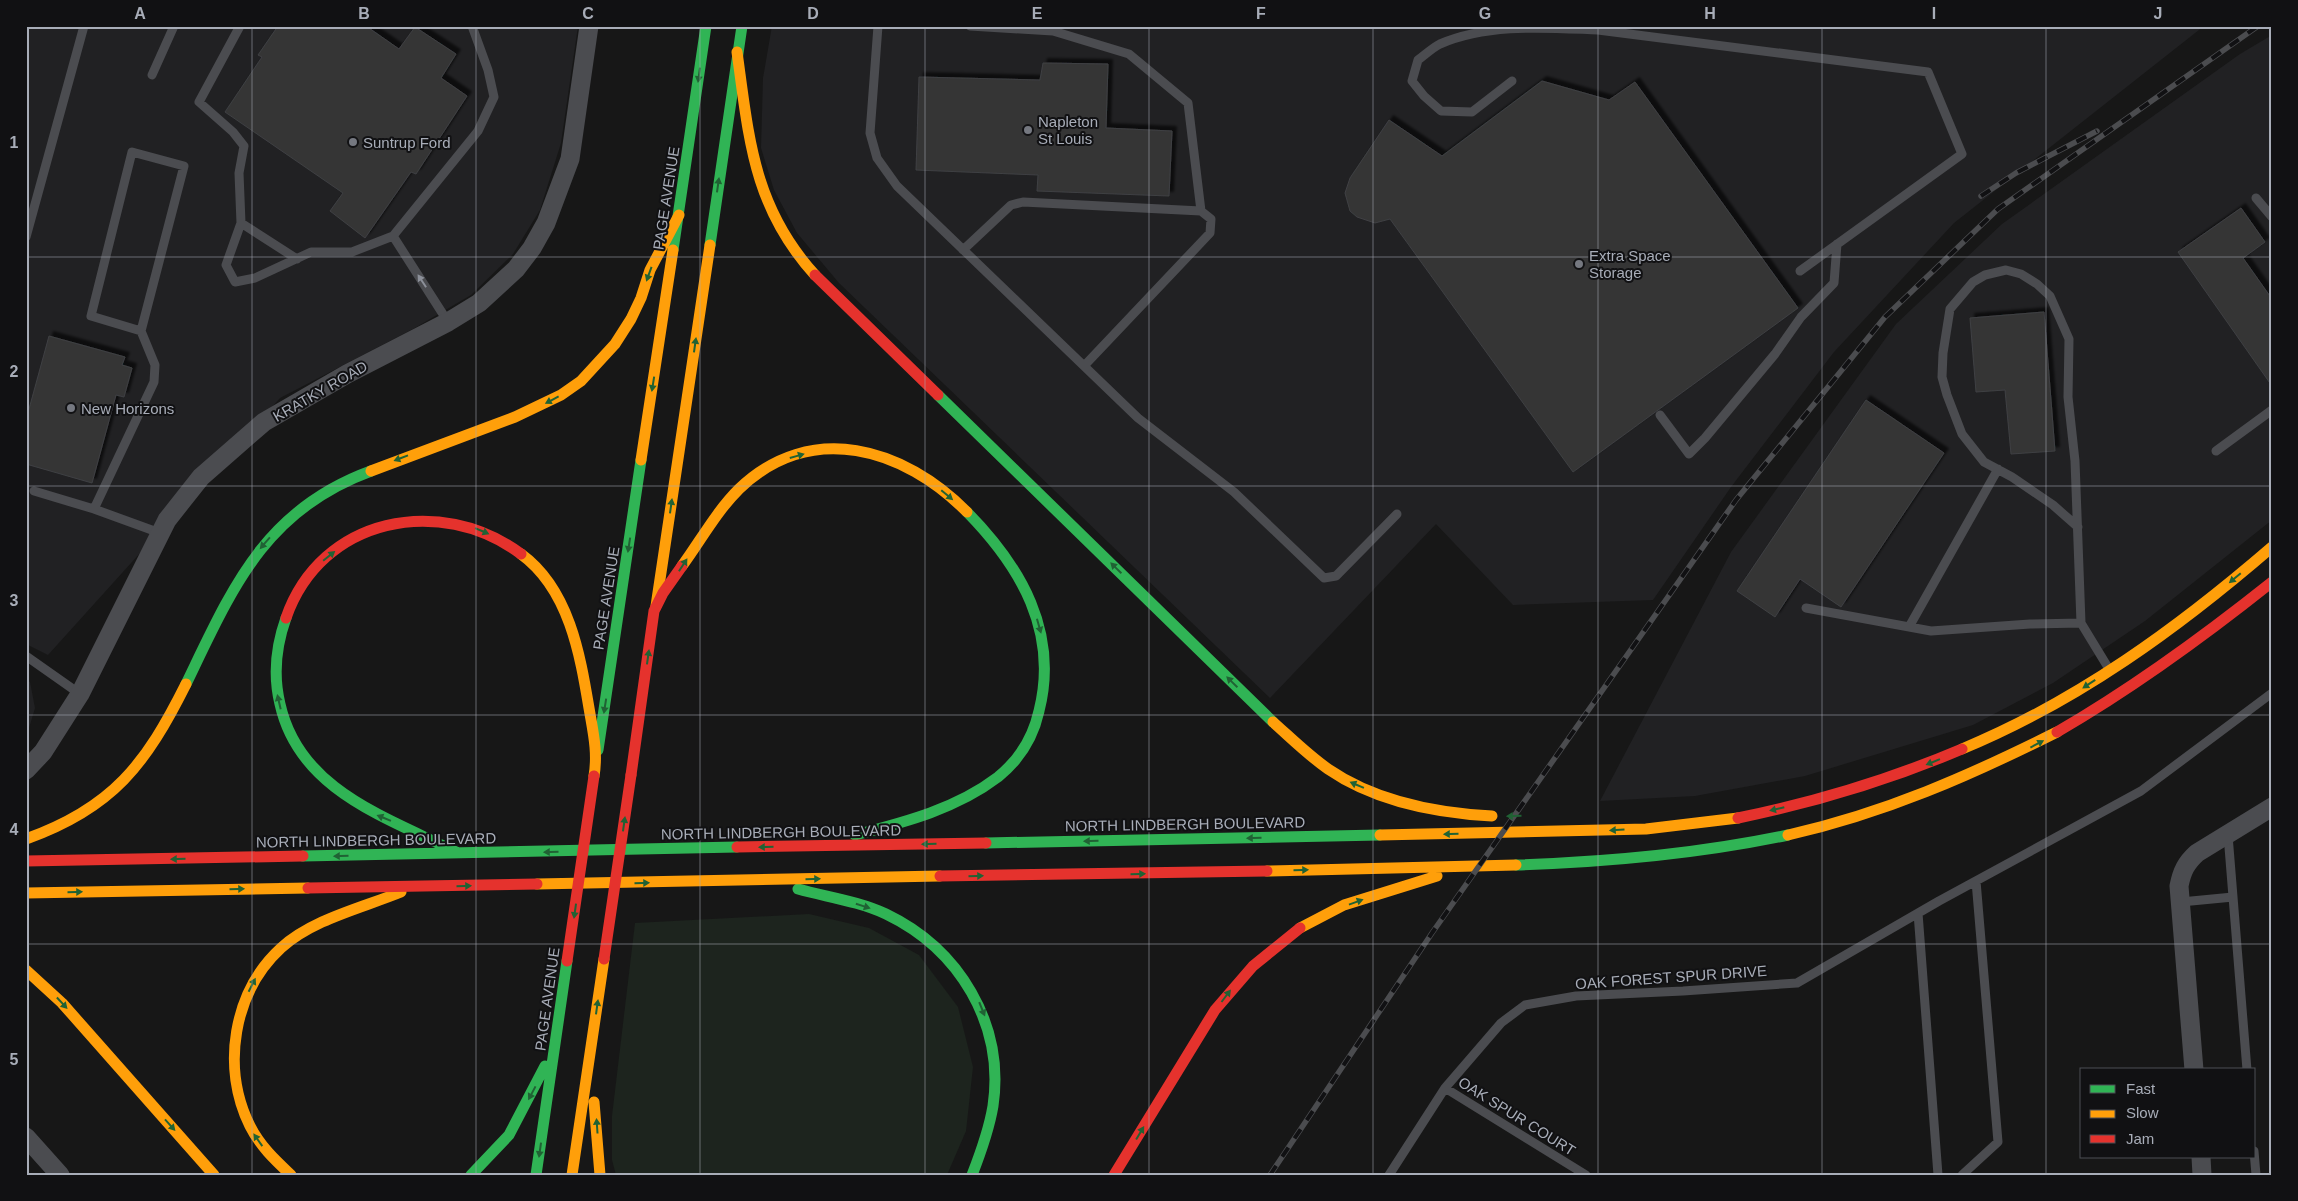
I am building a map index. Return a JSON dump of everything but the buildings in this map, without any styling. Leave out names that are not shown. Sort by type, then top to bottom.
[{"type":"main road","name":"PAGE AVENUE","points":[[536,1175],[706,26]]},
{"type":"main road","points":[[572,1175],[742,26]]},
{"type":"main road","points":[[737,52],[753,160],[761,184],[780,227],[813,273],[1266,714],[1322,764],[1347,781],[1404,803],[1458,815],[1504,816]]},
{"type":"main road","points":[[26,839],[63,825],[90,809],[129,776],[160,731],[233,590],[251,561],[269,539],[310,502],[332,487],[356,476],[540,406],[580,381],[615,344],[631,319],[641,298],[650,270],[679,215]]},
{"type":"main road","points":[[656,606],[707,527],[726,502],[743,486],[761,472],[781,461],[823,450],[848,449],[870,453],[912,470],[956,502],[978,524],[1011,566],[1024,587],[1035,612],[1045,653],[1043,698],[1037,723],[1028,742],[1017,758],[999,776],[960,802],[934,813],[814,846]]},
{"type":"main road","points":[[460,854],[405,826],[375,814],[339,791],[314,771],[297,746],[288,727],[279,704],[276,683],[276,652],[282,626],[303,584],[318,564],[339,547],[357,536],[388,526],[424,521],[450,522],[470,526],[493,536],[529,560],[557,595],[576,641],[597,754]]},
{"type":"main road","name":"NORTH LINDBERGH BOULEVARD","points":[[26,861],[1577,832],[1665,828],[1769,811],[1841,794],[1910,771],[1978,744],[2017,725],[2144,649],[2202,606],[2272,547]]},
{"type":"main road","points":[[26,893],[1463,867],[1569,864],[1649,858],[1718,848],[1801,832],[1864,815],[1934,791],[2036,746],[2099,710],[2161,670],[2221,626],[2272,582]]},
{"type":"main road","points":[[1843,780],[1910,771]]},
{"type":"main road","points":[[1114,1175],[1216,1010],[1232,988],[1266,953],[1307,924],[1331,911],[1463,867]]},
{"type":"main road","points":[[765,880],[862,905],[888,915],[931,943],[948,957],[967,981],[978,999],[987,1023],[993,1046],[995,1072],[990,1121],[972,1175]]},
{"type":"main road","points":[[291,1175],[268,1154],[252,1132],[243,1110],[235,1066],[234,1042],[245,998],[255,978],[269,960],[282,947],[305,931],[415,887]]},
{"type":"main road","points":[[26,970],[62,1003],[214,1175]]},
{"type":"main road","points":[[471,1175],[509,1135],[554,1050]]},
{"type":"main road","points":[[590,1054],[600,1175]]},
{"type":"street","name":"KRATKY ROAD","points":[[26,770],[43,752],[80,694],[167,520],[201,477],[264,422],[347,374],[448,322],[479,302],[516,269],[532,248],[546,223],[570,158],[589,26]]},
{"type":"street","points":[[2194,1068],[2180,879],[2188,862],[2272,807]]},
{"type":"street","points":[[26,1137],[60,1175]]},
{"type":"street","points":[[2201,1158],[2202,1175]]},
{"type":"lane","points":[[26,237],[84,26]]},
{"type":"lane","points":[[152,74],[174,26]]},
{"type":"lane","points":[[240,26],[198,102],[233,132],[244,146],[239,173],[241,223],[226,265],[235,282],[256,278],[311,252],[352,252],[393,236],[478,131],[494,97],[488,70],[472,26]]},
{"type":"lane","points":[[878,26],[870,133],[877,158],[897,186],[1138,418],[1234,492],[1324,578],[1336,576],[1397,514]]},
{"type":"lane","points":[[970,26],[1053,30],[1129,54],[1188,103],[1201,210]]},
{"type":"lane","points":[[1512,81],[1472,112],[1441,111],[1424,96],[1412,81],[1418,60],[1439,45],[1474,33],[1533,27],[1598,28],[1928,72],[1962,154],[1800,271]]},
{"type":"lane","points":[[94,509],[154,382],[155,365],[141,331],[184,166],[132,152],[90,316],[141,331]]},
{"type":"lane","points":[[2256,198],[2272,217]]},
{"type":"lane","points":[[963,250],[1011,205],[1023,202],[1201,210],[1211,219],[1210,232],[1084,366]]},
{"type":"lane","points":[[241,223],[297,259]]},
{"type":"lane","points":[[393,236],[448,322]]},
{"type":"lane","points":[[1660,415],[1689,454],[1705,438],[1775,354],[1801,317],[1834,282],[1837,244]]},
{"type":"lane","points":[[2078,527],[2053,505],[1984,462],[1962,434],[1942,377],[1943,354],[1950,309],[1973,282],[1985,275],[2006,270],[2021,274],[2037,284],[2050,296],[2069,338],[2068,397],[2076,461],[2081,623],[2110,671]]},
{"type":"lane","points":[[2216,451],[2272,410]]},
{"type":"lane","points":[[1909,627],[1998,469]]},
{"type":"lane","points":[[34,491],[94,509],[160,533]]},
{"type":"lane","points":[[1806,608],[1931,631],[2030,624],[2081,623]]},
{"type":"lane","points":[[26,656],[80,694]]},
{"type":"lane","name":"OAK FOREST SPUR DRIVE","points":[[1445,1088],[1501,1023],[1525,1005],[1576,996],[1797,983],[1918,913],[2141,791],[2272,693]]},
{"type":"lane","points":[[2228,835],[2247,1068]]},
{"type":"lane","points":[[1962,1175],[1998,1142],[1976,881]]},
{"type":"lane","points":[[2181,902],[2233,897]]},
{"type":"lane","points":[[1918,913],[1938,1175]]},
{"type":"lane","name":"OAK SPUR COURT","points":[[1389,1175],[1445,1088],[1586,1175]]},
{"type":"lane","points":[[2255,1158],[2256,1175]]},
{"type":"shaded area","points":[[26,26],[578,26],[561,143],[540,210],[513,254],[471,295],[413,329],[280,398],[48,655],[26,644]]},
{"type":"shaded area","points":[[772,26],[2204,26],[1954,223],[1834,352],[1731,487],[1653,600],[1513,605],[1436,524],[1270,698],[839,283],[797,233],[774,190],[761,148],[763,78]]},
{"type":"shaded area","points":[[2272,35],[2272,520],[2145,621],[2053,683],[1973,725],[1805,776],[1695,796],[1600,801],[1731,552],[1896,324],[2002,224],[2240,54]]},
{"type":"shaded area","points":[[26,679],[30,682],[35,708],[26,738]]},
{"type":"shaded area","points":[[809,914],[869,928],[919,955],[958,1007],[973,1067],[966,1131],[947,1175],[616,1175],[612,1160],[612,1116],[635,923]]},
{"type":"railway","points":[[1270,1175],[1432,933],[1736,500],[1885,317],[1998,209],[2258,26]]},
{"type":"railway","points":[[1981,196],[2016,173],[2097,131]]},
{"type":"traffic: fast","points":[[673,250],[706,26]]},
{"type":"traffic: fast","points":[[710,245],[742,26]]},
{"type":"traffic: fast","points":[[938,395],[1273,722]]},
{"type":"traffic: fast","points":[[598,750],[641,460]]},
{"type":"traffic: fast","points":[[186,684],[219,616],[237,585],[256,556],[278,530],[303,507],[334,487],[371,471]]},
{"type":"traffic: fast","points":[[855,835],[929,813],[965,798],[982,788],[998,777],[1019,756],[1033,730],[1039,711],[1044,682],[1044,654],[1039,628],[1031,603],[1019,578],[1004,555],[967,512]]},
{"type":"traffic: fast","points":[[286,618],[278,650],[276,671],[278,693],[290,734],[306,758],[326,779],[349,797],[402,826],[456,852]]},
{"type":"traffic: fast","points":[[986,843],[1380,835]]},
{"type":"traffic: fast","points":[[1516,865],[1585,862],[1653,856],[1754,842],[1788,835]]},
{"type":"traffic: fast","points":[[303,856],[737,847]]},
{"type":"traffic: fast","points":[[798,889],[853,902],[886,914],[912,929],[935,947],[955,969],[971,992],[984,1018],[992,1046],[995,1076],[991,1115],[972,1175]]},
{"type":"traffic: fast","points":[[536,1175],[567,961]]},
{"type":"traffic: fast","points":[[471,1175],[509,1135],[545,1066]]},
{"type":"traffic: slow","points":[[737,52],[751,142],[757,170],[766,197],[778,224],[794,249],[815,275]]},
{"type":"traffic: slow","points":[[371,471],[515,417],[561,395],[581,381],[615,344],[631,319],[641,298],[650,270],[679,215]]},
{"type":"traffic: slow","points":[[656,606],[710,245]]},
{"type":"traffic: slow","points":[[641,460],[673,250]]},
{"type":"traffic: slow","points":[[682,566],[716,517],[739,489],[767,468],[796,454],[826,449],[856,451],[886,458],[915,472],[942,490],[967,512]]},
{"type":"traffic: slow","points":[[1962,749],[2046,709],[2125,660],[2200,606],[2272,547]]},
{"type":"traffic: slow","points":[[521,554],[537,568],[551,585],[570,624],[581,666],[593,734],[595,750],[594,776]]},
{"type":"traffic: slow","points":[[26,839],[56,827],[82,813],[124,780],[156,738],[186,684]]},
{"type":"traffic: slow","points":[[1273,722],[1328,769],[1366,790],[1386,798],[1428,809],[1492,816]]},
{"type":"traffic: slow","points":[[1788,835],[1859,816],[1926,792],[1991,764],[2057,732]]},
{"type":"traffic: slow","points":[[1380,835],[1646,829],[1738,818]]},
{"type":"traffic: slow","points":[[1267,871],[1516,865]]},
{"type":"traffic: slow","points":[[537,884],[940,876]]},
{"type":"traffic: slow","points":[[1300,928],[1344,905],[1437,876]]},
{"type":"traffic: slow","points":[[26,893],[308,888]]},
{"type":"traffic: slow","points":[[291,1175],[258,1140],[241,1104],[234,1056],[242,1008],[252,986],[265,966],[281,948],[294,938],[338,915],[401,892]]},
{"type":"traffic: slow","points":[[572,1175],[604,959]]},
{"type":"traffic: slow","points":[[26,970],[62,1003],[214,1175]]},
{"type":"traffic: slow","points":[[594,1102],[600,1175]]},
{"type":"traffic: jam","points":[[815,275],[938,395]]},
{"type":"traffic: jam","points":[[286,618],[303,584],[326,557],[354,538],[386,526],[420,521],[455,524],[489,535],[521,554]]},
{"type":"traffic: jam","points":[[631,775],[654,611],[663,593],[682,566]]},
{"type":"traffic: jam","points":[[2057,732],[2113,698],[2167,661],[2272,582]]},
{"type":"traffic: jam","points":[[1738,818],[1796,805],[1852,789],[1907,771],[1962,749]]},
{"type":"traffic: jam","points":[[604,959],[631,775]]},
{"type":"traffic: jam","points":[[567,961],[594,776]]},
{"type":"traffic: jam","points":[[737,847],[986,843]]},
{"type":"traffic: jam","points":[[26,861],[303,856]]},
{"type":"traffic: jam","points":[[940,876],[1267,871]]},
{"type":"traffic: jam","points":[[308,888],[537,884]]},
{"type":"traffic: jam","points":[[1114,1175],[1215,1010],[1253,966],[1300,928]]},
{"type":"place","name":"Napleton St Louis","points":[[1028,130]]},
{"type":"place","name":"Suntrup Ford","points":[[353,142]]},
{"type":"place","name":"Extra Space Storage","points":[[1579,264]]},
{"type":"place","name":"New Horizons","points":[[71,408]]}]
